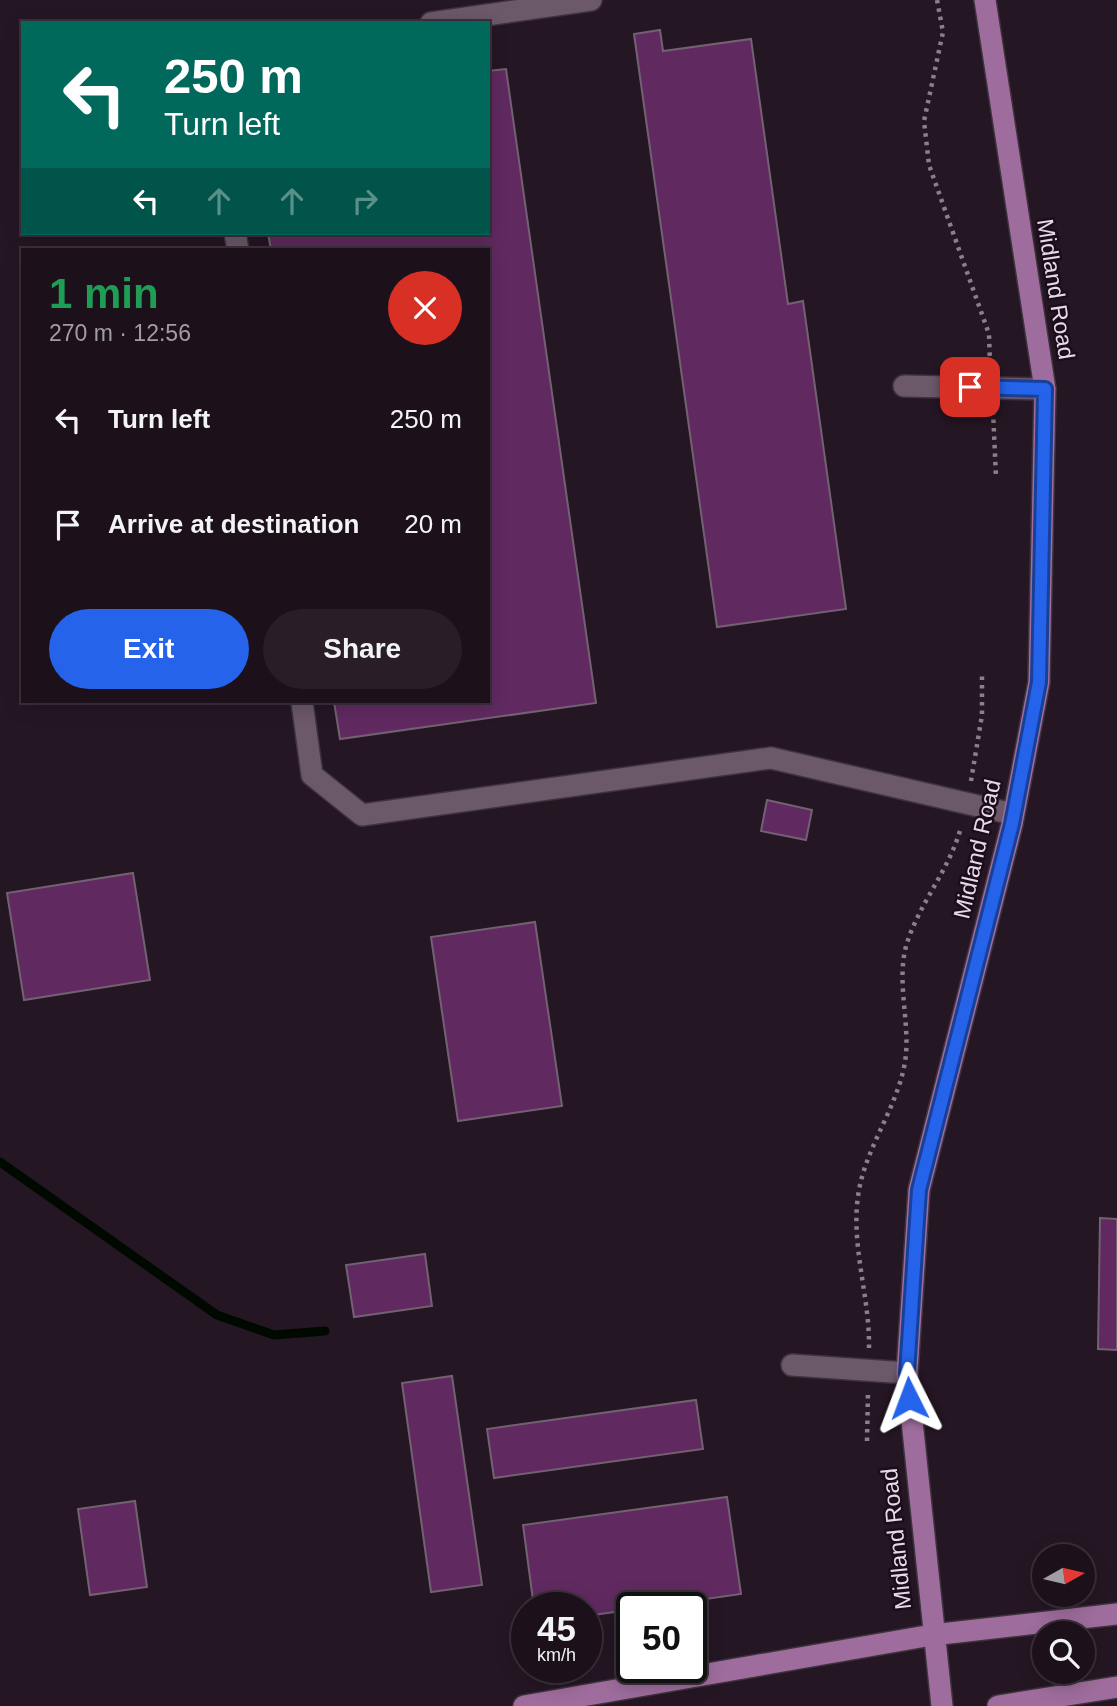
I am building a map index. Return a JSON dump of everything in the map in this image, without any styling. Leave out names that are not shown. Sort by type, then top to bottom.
[{"type":"main road","name":"Midland Road","points":[[942,1706],[932,1636],[907,1373],[919,1190],[1013,814],[1039,682],[1045,389],[985,0]]},
{"type":"main road","points":[[524,1706],[932,1636],[1117,1614]]},
{"type":"main road","points":[[998,1706],[1117,1687]]},
{"type":"lane","points":[[445,21],[591,0]]},
{"type":"lane","points":[[904,386],[1045,389]]},
{"type":"lane","points":[[302,703],[312,775],[362,816],[772,758],[1013,814]]},
{"type":"lane","points":[[792,1364],[907,1373]]},
{"type":"path","points":[[937,0],[943,32],[924,121],[929,165],[989,334],[996,477]]},
{"type":"path","points":[[867,1441],[870,1316],[855,1241],[860,1184],[885,1122],[906,1055],[903,1001],[907,943],[954,854],[967,804],[982,715],[982,674]]},
{"type":"building","points":[[660,30],[663,51],[751,39],[788,304],[803,301],[846,609],[717,627],[634,34]]},
{"type":"building","points":[[506,69],[596,703],[340,739],[334,703],[490,703],[490,248],[271,248],[268,235],[490,235],[490,71]]},
{"type":"building","points":[[767,800],[812,810],[806,840],[761,831]]},
{"type":"building","points":[[133,873],[150,980],[24,1000],[7,893]]},
{"type":"building","points":[[535,922],[562,1106],[458,1121],[431,937]]},
{"type":"building","points":[[1100,1218],[1117,1219],[1117,1350],[1098,1349]]},
{"type":"building","points":[[425,1254],[432,1306],[354,1317],[346,1265]]},
{"type":"building","points":[[452,1376],[482,1585],[431,1592],[402,1383]]},
{"type":"building","points":[[696,1400],[703,1449],[494,1478],[487,1429]]},
{"type":"building","points":[[727,1497],[741,1594],[707,1599],[707,1592],[616,1592],[616,1612],[602,1614],[602,1592],[532,1592],[523,1525]]},
{"type":"building","points":[[135,1501],[147,1587],[90,1595],[78,1509]]},
{"type":"waterway","points":[[0,1162],[217,1315],[274,1335],[325,1331]]},
{"type":"route","points":[[909,1398],[907,1373],[919,1190],[1012,824],[1039,682],[1045,389],[970,387]]}]
